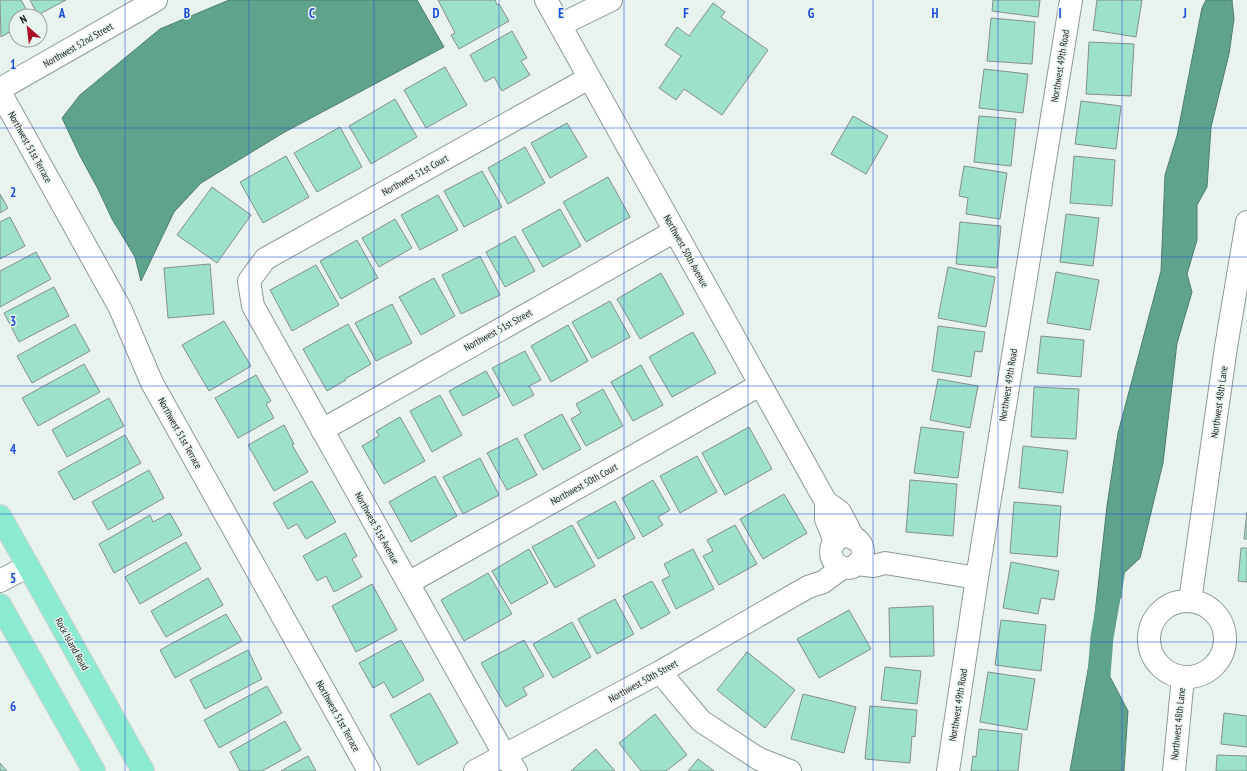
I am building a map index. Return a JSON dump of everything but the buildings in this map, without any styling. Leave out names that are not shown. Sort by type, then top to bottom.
[{"type":"main road","name":"Rock Island Road","points":[[0,516],[143,771]]},
{"type":"main road","points":[[0,605],[94,771]]},
{"type":"street","name":"Northwest 52nd Street","points":[[0,90],[156,0]]},
{"type":"street","name":"Northwest 50th Avenue","points":[[546,0],[826,502],[826,519],[847,552]]},
{"type":"street","points":[[560,25],[611,0]]},
{"type":"street","name":"Northwest 49th Road","points":[[948,771],[977,578],[1071,0]]},
{"type":"street","name":"Northwest 51st Court","points":[[248,281],[265,259],[589,78]]},
{"type":"street","name":"Northwest 51st Terrace","points":[[0,90],[120,308],[156,390],[369,771]]},
{"type":"street","name":"Northwest 48th Lane","points":[[1192,591],[1164,608],[1155,617],[1149,629],[1149,643],[1152,656],[1160,666],[1171,674],[1183,677],[1195,676],[1207,671],[1216,664],[1222,653],[1225,641],[1224,630],[1219,619],[1211,609],[1201,603],[1192,591],[1226,348],[1247,222]]},
{"type":"street","name":"Northwest 51st Street","points":[[322,430],[675,231]]},
{"type":"street","name":"Northwest 51st Avenue","points":[[248,281],[253,306],[510,764]]},
{"type":"street","name":"Northwest 50th Court","points":[[408,583],[760,386]]},
{"type":"street","points":[[847,552],[878,555],[885,563],[977,578]]},
{"type":"street","name":"Northwest 50th Street","points":[[476,771],[510,764],[660,672],[808,587],[815,573],[847,552]]},
{"type":"street","points":[[0,581],[28,566]]},
{"type":"street","points":[[660,672],[701,721],[759,759],[790,771]]},
{"type":"street","name":"Northwest 48th Lane","points":[[1174,771],[1183,677]]},
{"type":"shaded area","points":[[229,0],[417,0],[444,47],[283,133],[201,183],[174,212],[141,281],[135,257],[112,219],[62,118],[80,95],[160,29]]},
{"type":"shaded area","points":[[1206,0],[1232,0],[1234,19],[1229,54],[1211,127],[1207,187],[1197,205],[1197,240],[1187,274],[1192,292],[1177,343],[1163,463],[1140,558],[1123,574],[1121,598],[1105,595],[1099,626],[1096,655],[1109,659],[1109,675],[1128,711],[1124,771],[1070,771],[1090,659],[1107,506],[1118,433],[1161,271],[1165,175],[1177,136],[1202,8]]},
{"type":"waterway","points":[[1098,687],[1102,637],[1115,564]]}]
